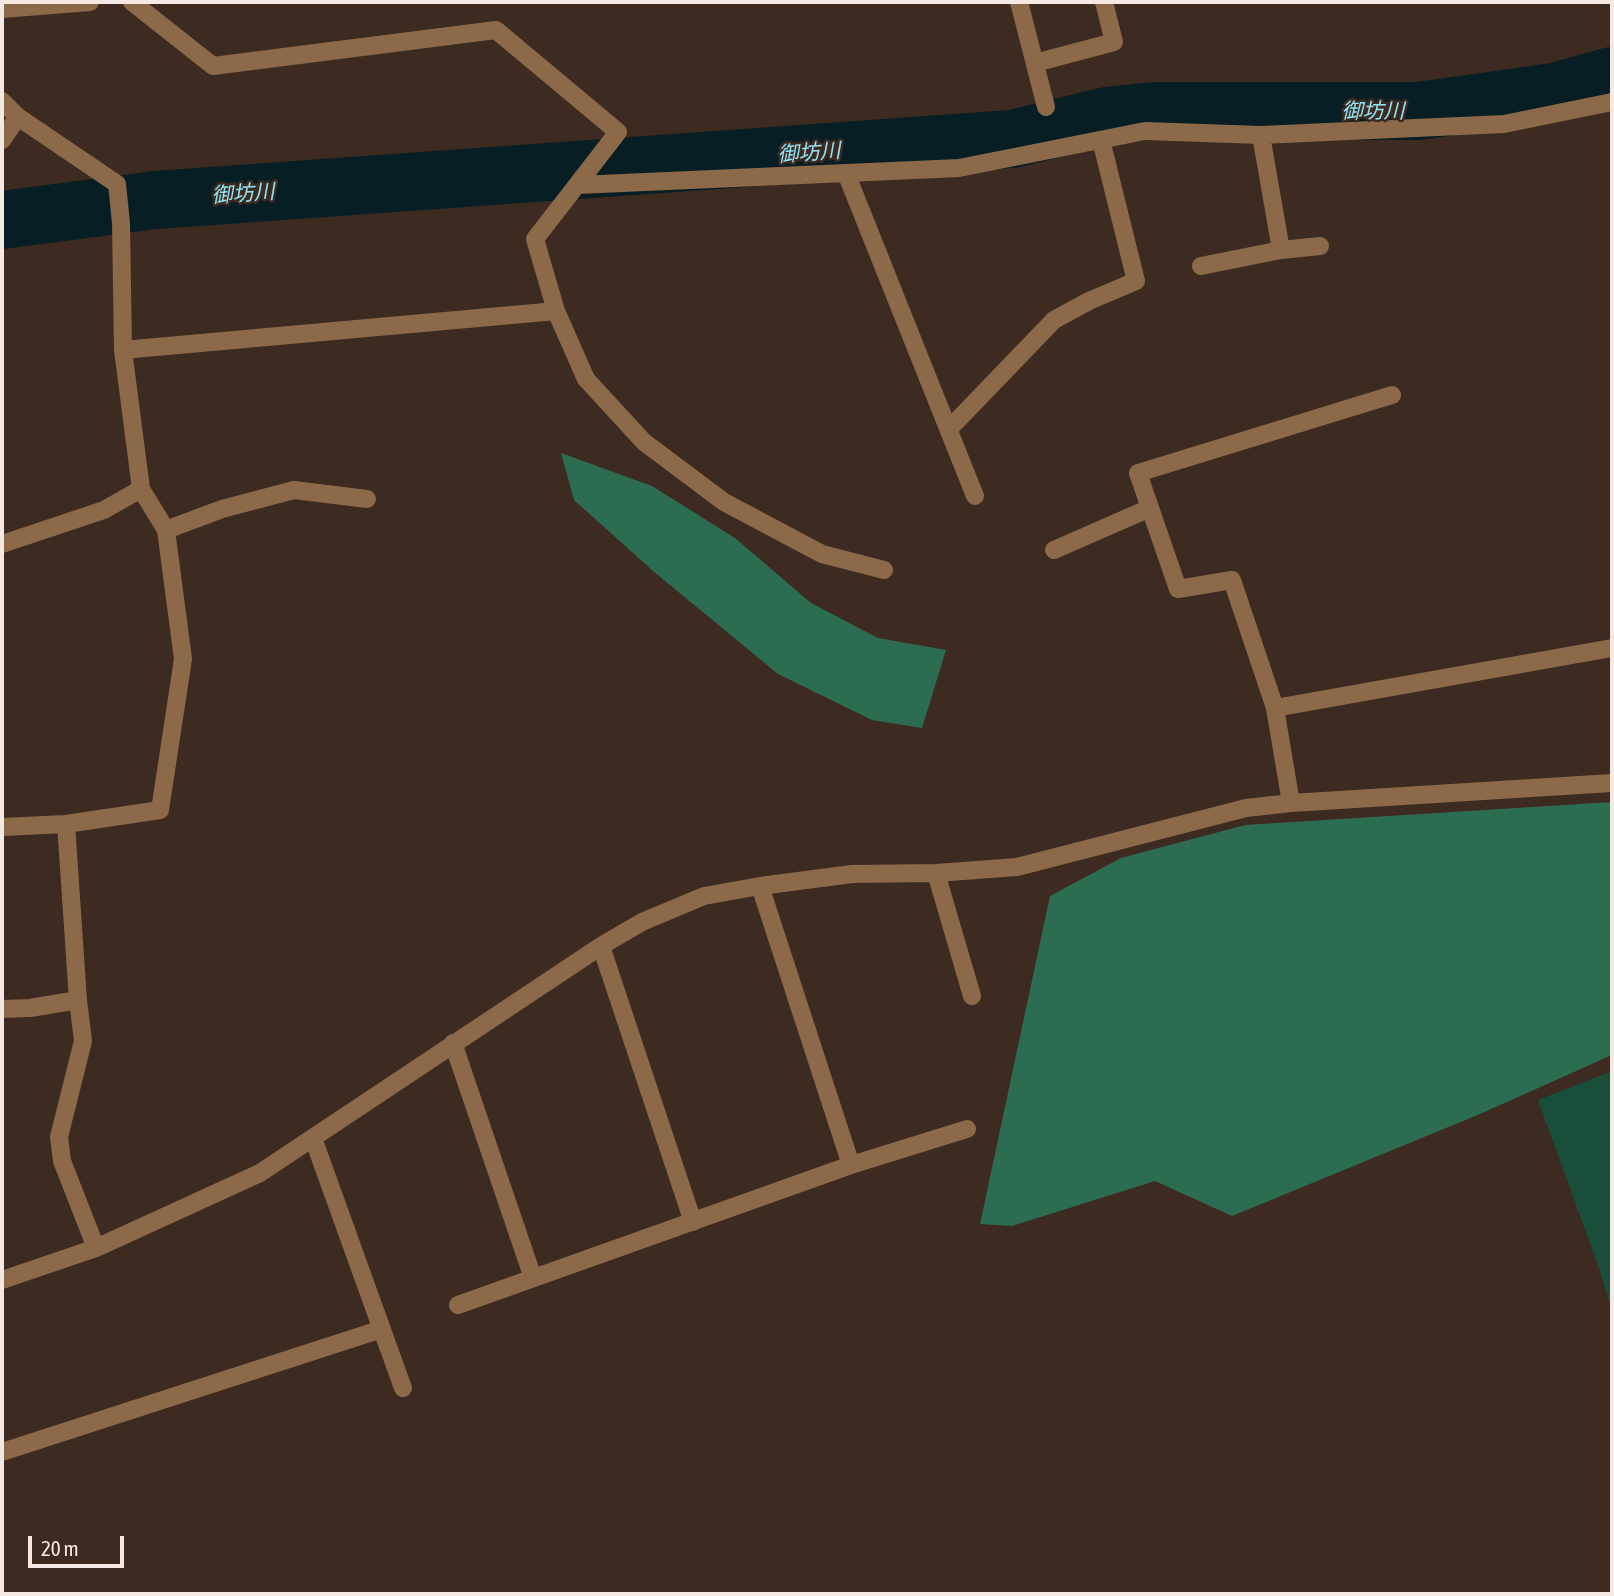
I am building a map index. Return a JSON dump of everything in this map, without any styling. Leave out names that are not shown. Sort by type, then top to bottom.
[{"type":"street","points":[[2,9],[90,2]]},
{"type":"street","points":[[132,2],[213,66],[496,30],[618,132],[535,239],[556,311],[586,379],[644,442],[724,502],[822,554],[884,570]]},
{"type":"street","points":[[1019,2],[1046,107]]},
{"type":"street","points":[[1034,63],[1115,42],[1104,2]]},
{"type":"street","points":[[2,101],[18,117],[117,184],[121,223],[123,350],[141,489],[166,530],[183,659],[160,810],[66,824],[2,827]]},
{"type":"street","points":[[578,185],[959,168],[1145,131],[1261,135],[1504,124],[1612,102]]},
{"type":"street","points":[[2,140],[18,117]]},
{"type":"street","points":[[1261,135],[1281,250]]},
{"type":"street","points":[[949,429],[1054,320],[1136,281],[1101,140]]},
{"type":"street","points":[[846,173],[975,496]]},
{"type":"street","points":[[1201,266],[1281,250],[1320,246]]},
{"type":"street","points":[[123,350],[556,311]]},
{"type":"street","points":[[1292,803],[1275,708],[1232,580],[1178,589],[1138,473],[1391,395]]},
{"type":"street","points":[[2,544],[104,510],[141,489]]},
{"type":"street","points":[[166,530],[222,509],[294,490],[367,499]]},
{"type":"street","points":[[1054,550],[1150,508]]},
{"type":"street","points":[[1275,708],[1612,648]]},
{"type":"street","points":[[2,1280],[18,1277],[96,1248],[260,1173],[601,946],[642,922],[704,897],[760,886],[852,874],[936,873],[1017,867],[1246,808],[1612,783]]},
{"type":"street","points":[[66,824],[83,1041],[59,1137],[62,1161],[96,1248]]},
{"type":"street","points":[[936,873],[972,996]]},
{"type":"street","points":[[760,886],[851,1165]]},
{"type":"street","points":[[601,946],[693,1222]]},
{"type":"street","points":[[2,1009],[30,1008],[78,1000]]},
{"type":"street","points":[[453,1043],[533,1278]]},
{"type":"street","points":[[458,1305],[851,1165],[967,1129]]},
{"type":"street","points":[[313,1138],[403,1388]]},
{"type":"street","points":[[2,1451],[382,1329]]},
{"type":"green space","points":[[561,453],[652,486],[735,538],[811,603],[878,638],[946,650],[922,728],[872,720],[778,674],[653,571],[574,500]]},
{"type":"green space","points":[[1612,802],[1612,1055],[1480,1114],[1232,1216],[1155,1181],[1012,1226],[980,1224],[1050,896],[1121,858],[1245,825]]},
{"type":"green space","points":[[1612,1071],[1612,1312],[1600,1271],[1538,1100]]},
{"type":"waterway","name":"御坊川","points":[[2,220],[155,200],[1012,139],[1107,116],[1153,111],[1418,111],[1554,92],[1612,76]]}]
